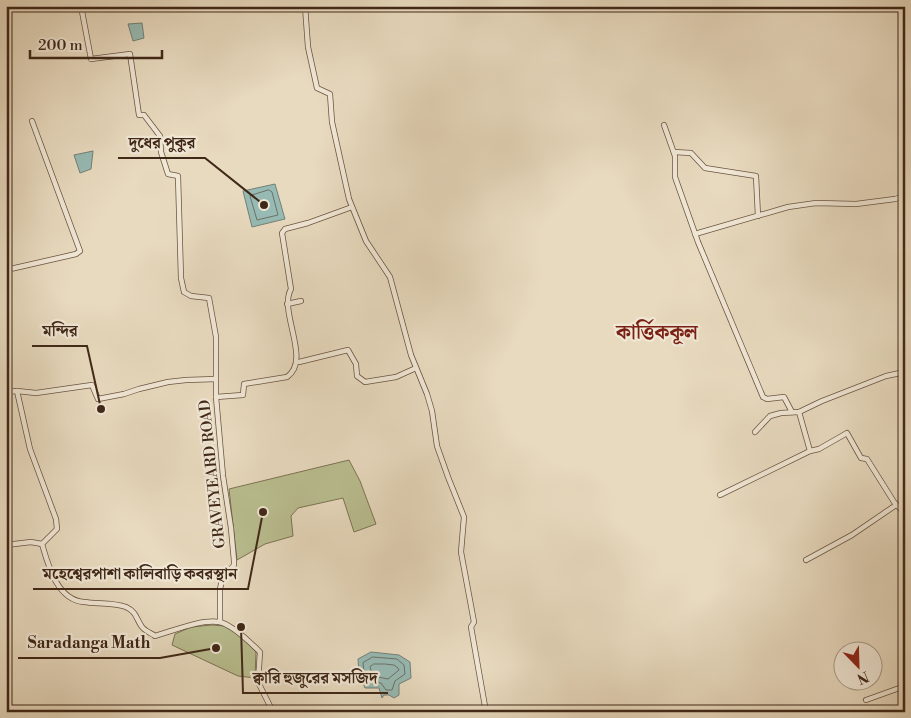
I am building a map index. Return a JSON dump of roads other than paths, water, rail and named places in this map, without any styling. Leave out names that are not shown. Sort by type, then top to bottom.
[{"type":"street","name":"GRAVEYEARD ROAD","points":[[81,6],[91,59],[130,54],[139,115],[144,115],[160,136],[161,152],[168,174],[178,176],[182,285],[184,292],[191,296],[209,298],[216,337],[216,397],[234,565],[222,580],[220,589],[220,622]]},
{"type":"street","points":[[305,6],[308,47],[317,88],[330,94],[332,122],[352,208],[366,241],[390,277],[399,314],[432,411],[437,446],[464,517],[460,552],[474,622],[472,628],[486,712]]},
{"type":"street","points":[[6,270],[76,254],[80,251],[32,122]]},
{"type":"street","points":[[664,125],[674,152],[675,177],[695,234],[763,397],[767,399],[784,397],[792,412]]},
{"type":"street","points":[[674,152],[691,153],[705,168],[756,176],[758,216]]},
{"type":"street","points":[[695,234],[788,207],[816,203],[856,204],[905,196]]},
{"type":"street","points":[[216,397],[243,396],[244,384],[287,377],[291,374],[297,364],[287,304],[288,293],[291,289],[282,233],[284,229],[352,208]]},
{"type":"street","points":[[287,304],[301,301]]},
{"type":"street","points":[[299,362],[348,350],[356,364],[357,376],[365,382],[396,377],[416,368]]},
{"type":"street","points":[[756,432],[770,416],[799,412],[822,400],[886,376],[905,372]]},
{"type":"street","points":[[6,392],[36,393],[92,385],[98,400],[168,382],[216,379]]},
{"type":"street","points":[[17,391],[30,448],[56,519],[57,530],[42,544]]},
{"type":"street","points":[[799,412],[810,451]]},
{"type":"street","points":[[720,495],[810,451],[819,449],[847,433],[861,458],[867,459],[896,504],[905,514]]},
{"type":"street","points":[[806,560],[852,535],[896,504]]},
{"type":"street","points":[[6,545],[31,542],[42,544]]},
{"type":"street","points":[[42,544],[48,566],[59,588],[80,602],[126,607],[137,615],[142,628],[154,636],[198,624],[220,622],[247,639],[260,652],[258,682],[272,712]]},
{"type":"street","points":[[866,700],[905,686]]},
{"type":"water","points":[[142,23],[144,38],[133,41],[128,24]]},
{"type":"water","points":[[93,151],[91,169],[80,173],[74,155]]},
{"type":"water","points":[[275,184],[285,219],[252,227],[243,191]]},
{"type":"water","points":[[371,652],[399,655],[410,662],[411,678],[399,684],[399,695],[394,698],[384,695],[382,698],[379,688],[365,688],[359,674],[358,659]]},
{"type":"place","name":"দুধের পুকুর","points":[[264,205]]},
{"type":"place","name":"মন্দির","points":[[101,409]]},
{"type":"place","name":"মহেশ্বেরপাশা কালিবাড়ি কবরস্থান","points":[[263,512]]},
{"type":"place","name":"ক্বারি হুজুরের মসজিদ","points":[[241,627]]},
{"type":"place","name":"Saradanga Math","points":[[216,648]]},
{"type":"district","name":"কার্ত্তিককূল","points":[[657,332]]}]
